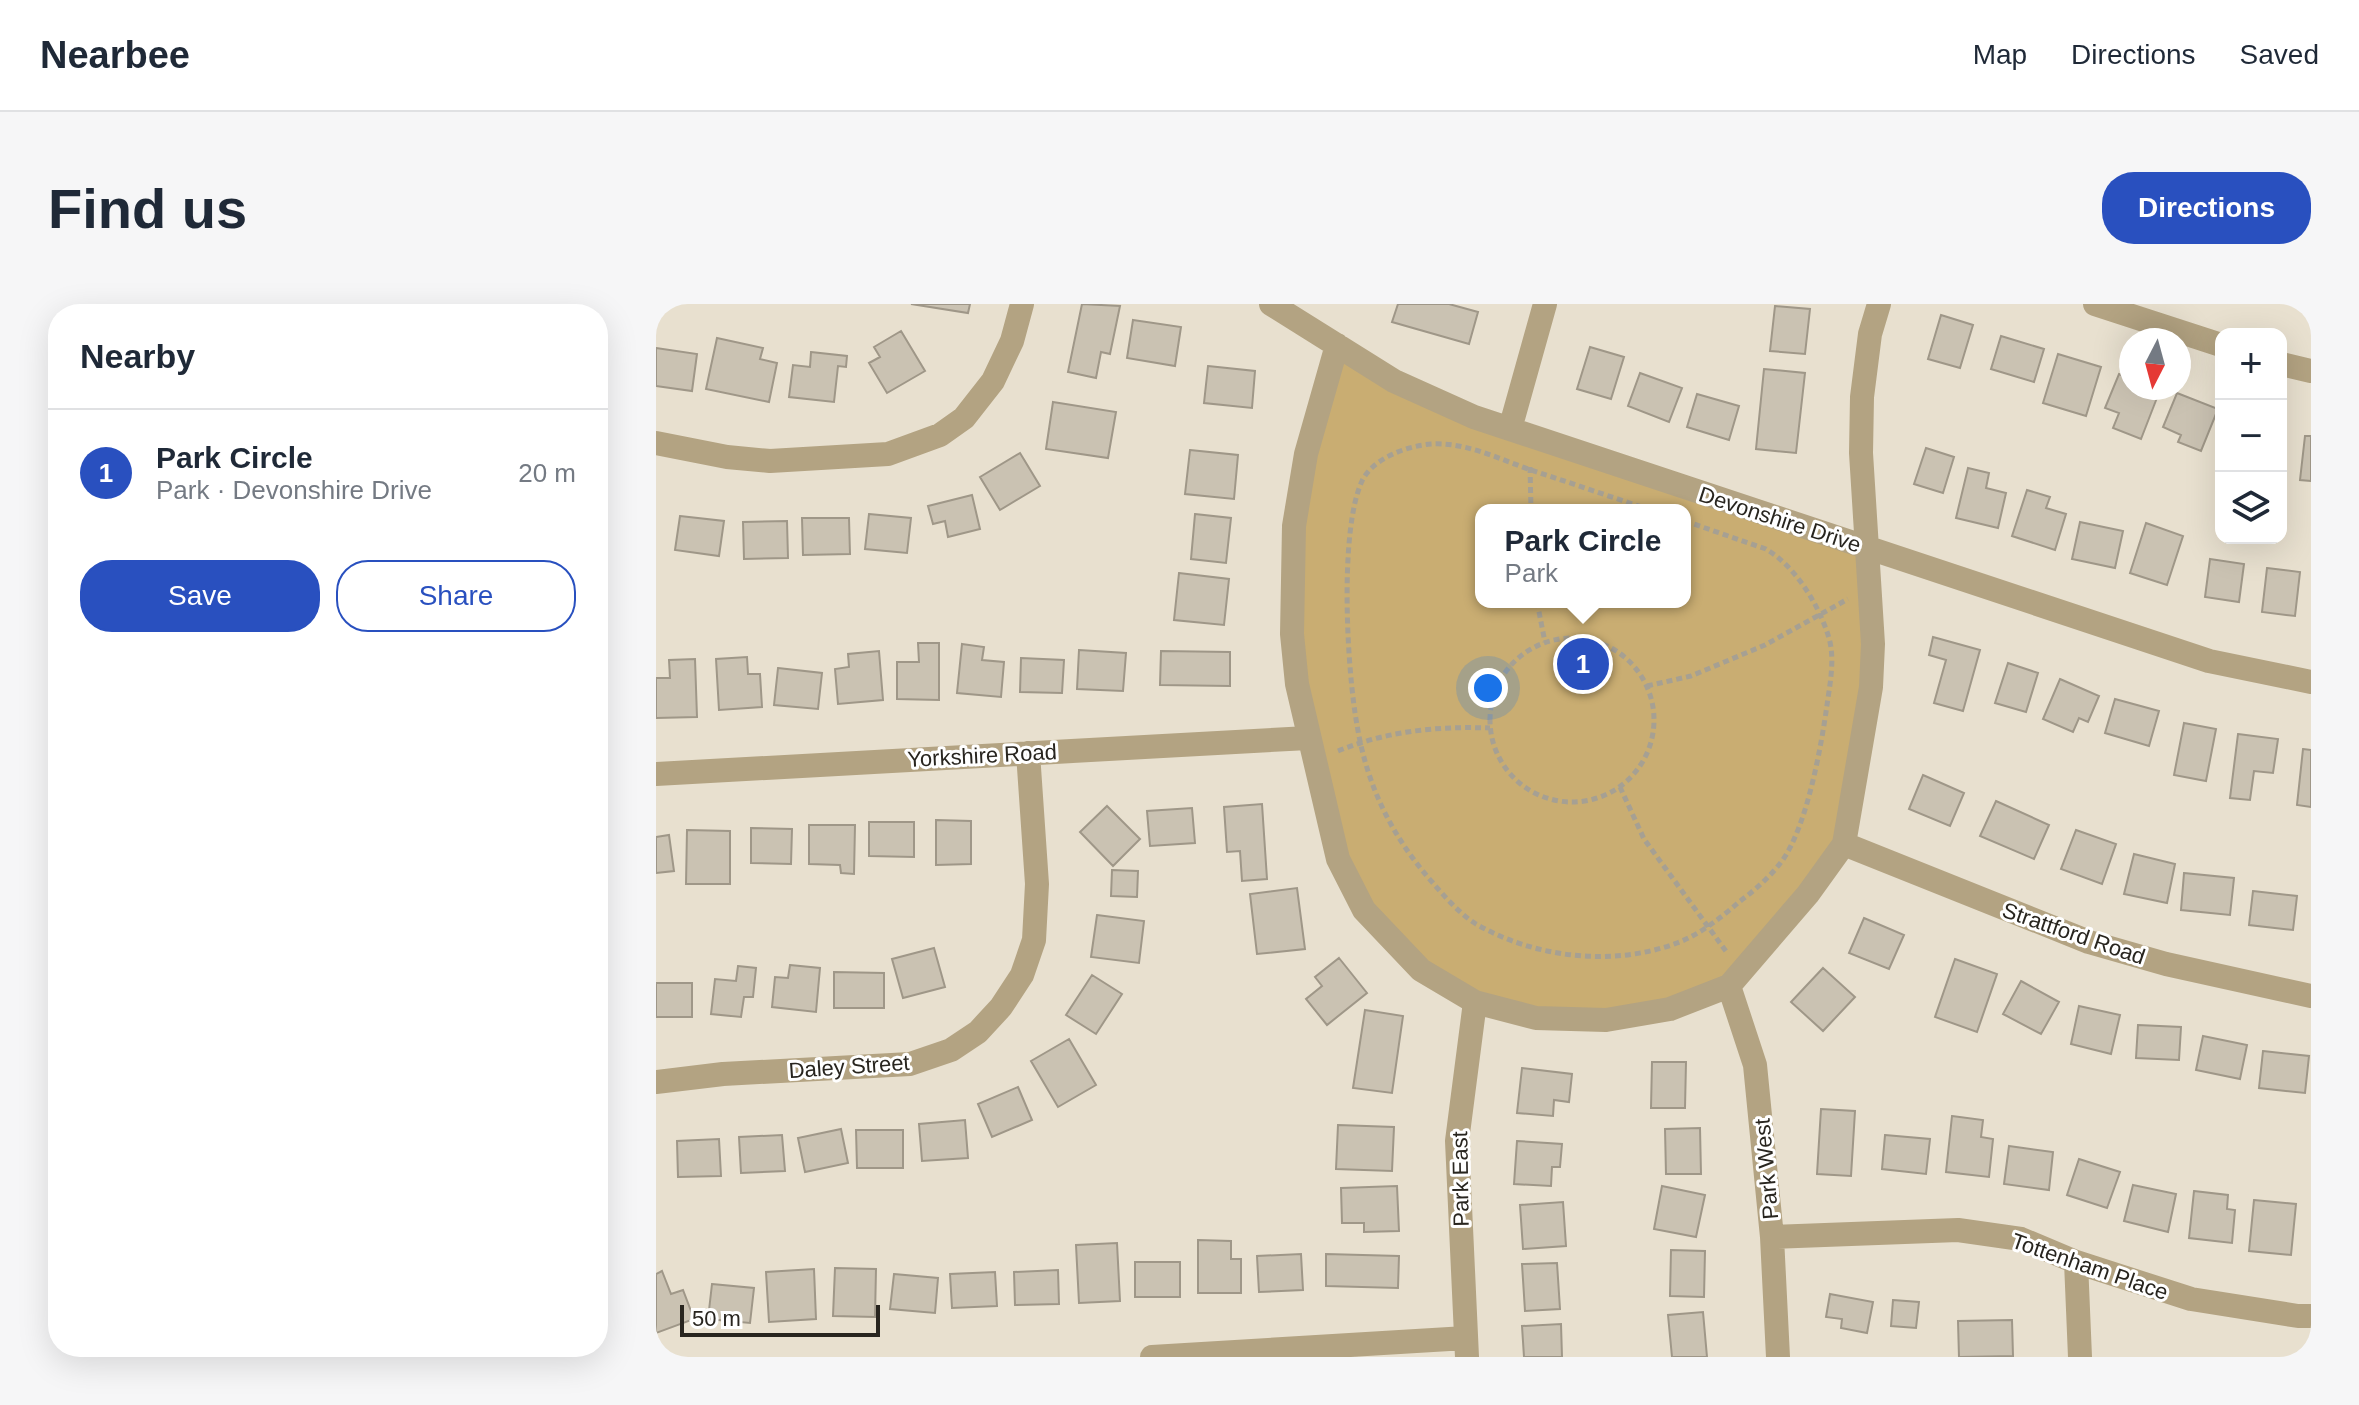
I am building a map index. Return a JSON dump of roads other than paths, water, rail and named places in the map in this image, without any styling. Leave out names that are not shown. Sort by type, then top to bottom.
[{"type":"street","points":[[656,443],[727,457],[770,461],[888,454],[940,435],[964,418],[993,381],[1012,341],[1022,304]]},
{"type":"street","name":"Devonshire Drive","points":[[1271,304],[1415,392],[1460,412],[2209,661],[2311,682]]},
{"type":"street","points":[[1510,429],[1545,304]]},
{"type":"street","points":[[1337,345],[1306,454],[1294,526],[1292,634],[1297,684],[1308,738],[1338,859],[1364,910],[1421,970],[1475,1002],[1536,1018],[1606,1020],[1670,1009],[1735,978],[1808,894],[1844,844],[1871,687],[1873,644],[1861,453],[1862,397],[1870,334],[1879,304]]},
{"type":"street","points":[[2095,304],[2215,343]]},
{"type":"street","points":[[2287,365],[2311,371]]},
{"type":"street","name":"Yorkshire Road","points":[[656,774],[1308,738]]},
{"type":"street","name":"Daley Street","points":[[656,1082],[723,1074],[910,1064],[951,1050],[978,1032],[1001,1007],[1022,975],[1034,940],[1037,884],[1028,753]]},
{"type":"street","name":"Strattford Road","points":[[1844,844],[2089,942],[2166,964],[2311,996]]},
{"type":"street","name":"Park West","points":[[1735,978],[1755,1065],[1772,1237],[1778,1357]]},
{"type":"street","name":"Park East","points":[[1467,1348],[1457,1141],[1475,1002]]},
{"type":"street","name":"Tottenham Place","points":[[1772,1237],[1958,1230],[2021,1239],[2076,1262],[2191,1299],[2311,1316]]},
{"type":"street","points":[[2076,1262],[2080,1357]]},
{"type":"street","points":[[1152,1357],[1467,1348]]},
{"type":"place","name":"Park Circle","points":[[1583,664]]}]
